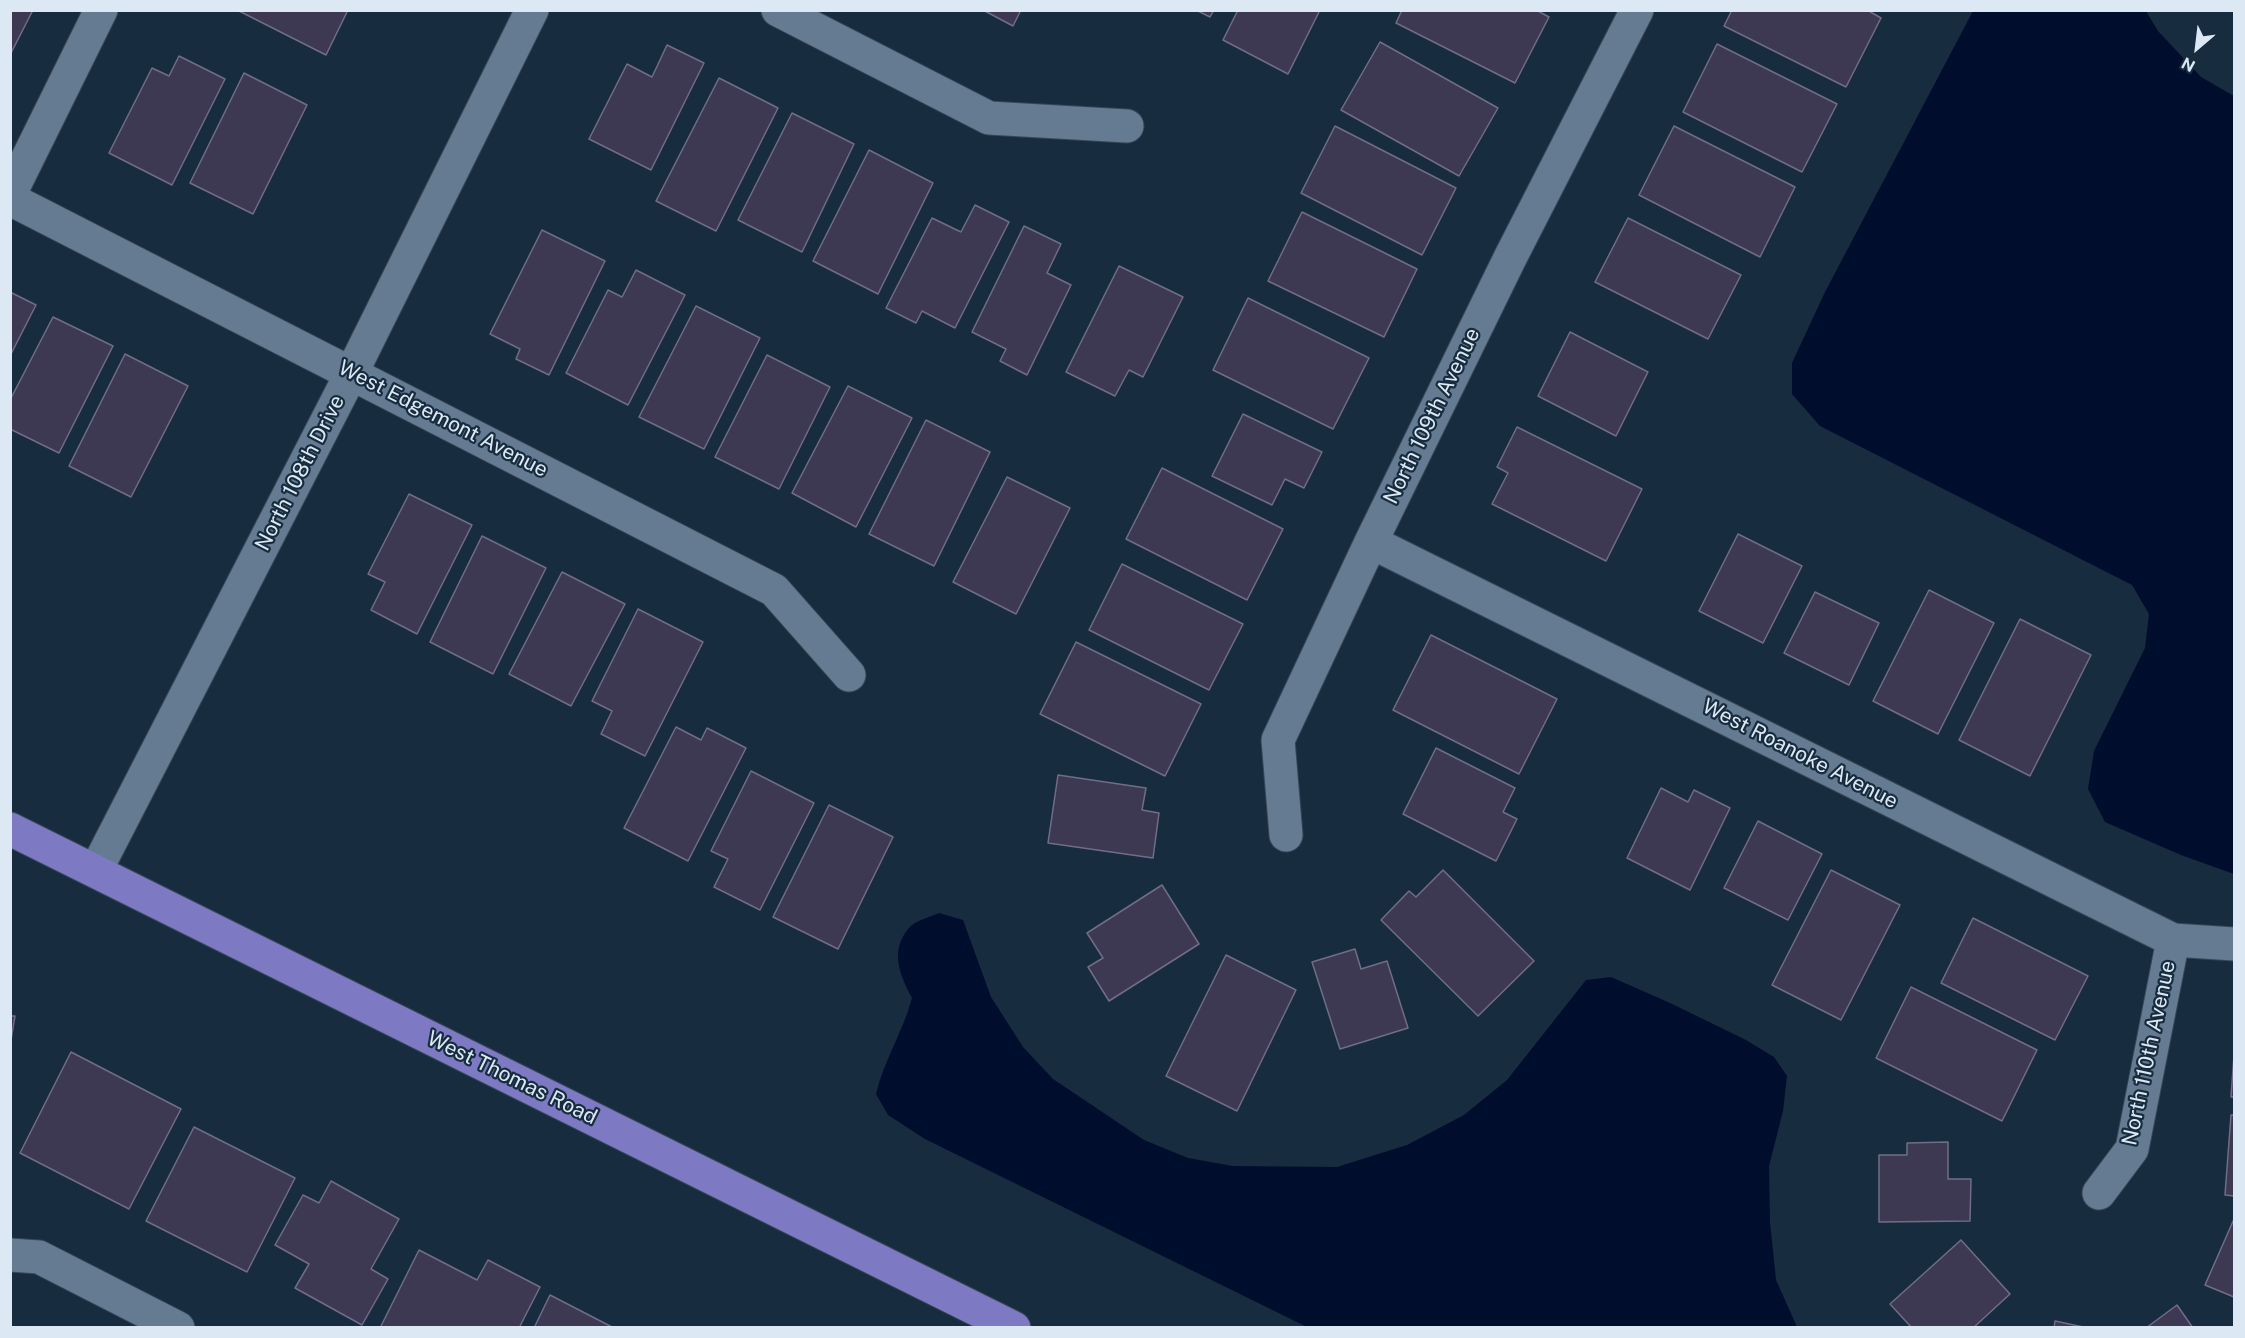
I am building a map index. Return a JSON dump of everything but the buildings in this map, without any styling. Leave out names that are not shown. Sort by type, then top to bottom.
[{"type":"main road","name":"West Thomas Road","points":[[10,829],[1014,1328]]},
{"type":"street","points":[[10,194],[100,10]]},
{"type":"street","name":"North 108th Drive","points":[[96,870],[352,372],[532,10]]},
{"type":"street","points":[[778,10],[989,118],[1127,126]]},
{"type":"street","name":"North 109th Avenue","points":[[1286,835],[1278,740],[1371,542],[1510,258],[1637,10]]},
{"type":"street","name":"West Edgemont Avenue","points":[[10,199],[352,372],[774,590],[849,675]]},
{"type":"street","name":"West Roanoke Avenue","points":[[1371,542],[2173,940],[2235,944]]},
{"type":"street","name":"North 110th Avenue","points":[[2099,1193],[2132,1149],[2173,940]]},
{"type":"street","points":[[10,1255],[39,1257],[178,1328]]},
{"type":"water","points":[[1973,11],[2146,11],[2158,31],[2201,77],[2234,96],[2234,874],[2181,855],[2105,822],[2088,789],[2094,751],[2145,648],[2149,614],[2132,585],[1820,426],[1792,394],[1792,363],[1825,292]]},
{"type":"water","points":[[939,913],[963,920],[991,997],[1023,1047],[1053,1079],[1144,1140],[1188,1158],[1233,1166],[1337,1167],[1407,1145],[1464,1115],[1507,1080],[1586,980],[1611,977],[1670,1003],[1746,1040],[1774,1057],[1787,1076],[1783,1111],[1769,1166],[1770,1222],[1776,1280],[1797,1327],[1307,1327],[925,1139],[888,1115],[876,1094],[912,998],[898,963],[899,945],[911,926]]}]
